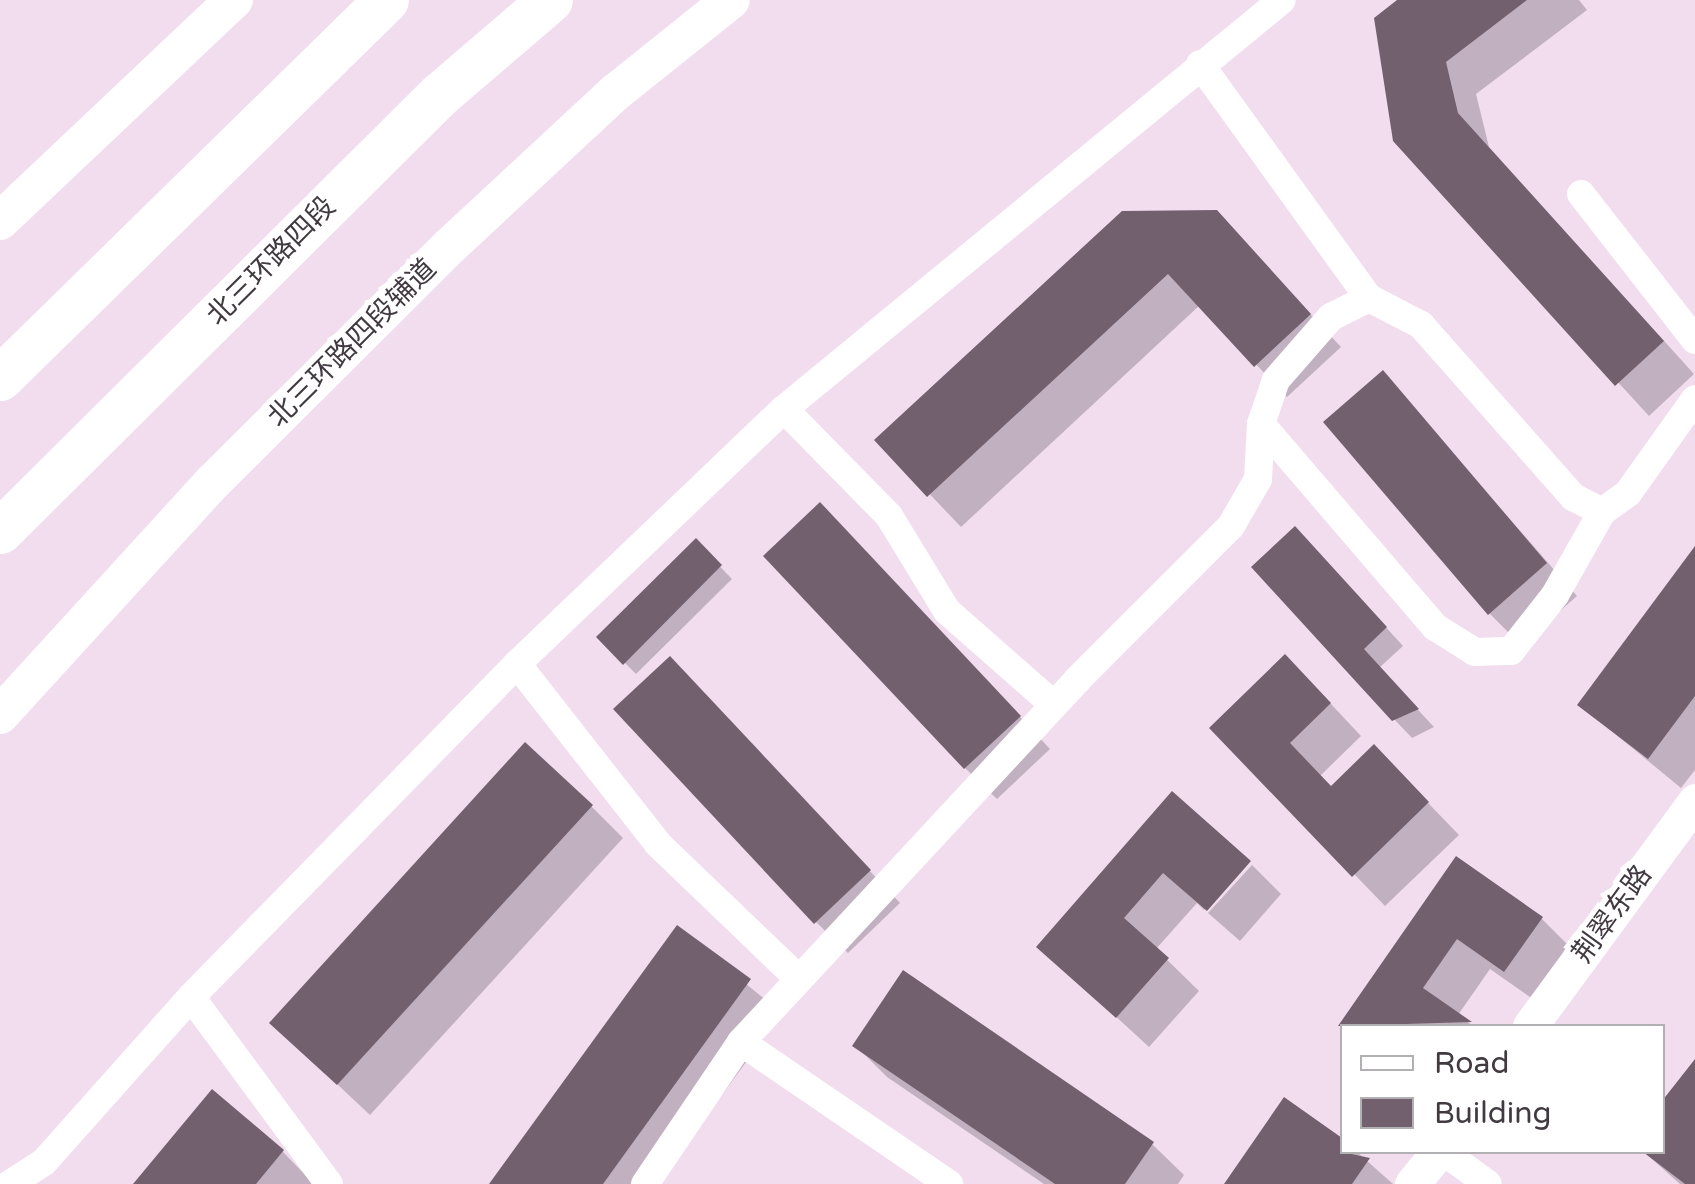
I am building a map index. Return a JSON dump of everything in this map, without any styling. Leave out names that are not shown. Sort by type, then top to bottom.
[{"type":"highway","points":[[0,378],[386,0]]},
{"type":"highway","name":"北三环路四段","points":[[0,531],[440,95],[550,0]]},
{"type":"highway","points":[[0,362],[76,300]]},
{"type":"main road","points":[[0,221],[234,0]]},
{"type":"main road","name":"北三环路四段辅道","points":[[0,715],[214,482],[450,246],[616,92],[731,0]]},
{"type":"street","points":[[10,1184],[44,1162],[190,997],[517,664],[784,409],[1282,0]]},
{"type":"street","points":[[1200,64],[1369,298],[1421,326],[1574,496],[1602,512]]},
{"type":"street","points":[[1581,194],[1695,340]]},
{"type":"street","points":[[645,1184],[741,1042],[1054,705],[1231,526],[1258,479],[1261,424],[1276,380],[1331,317],[1369,298]]},
{"type":"street","points":[[1261,424],[1434,627],[1474,652],[1511,651],[1555,595],[1602,512],[1628,493],[1695,398]]},
{"type":"street","points":[[784,409],[889,516],[948,611],[1054,705]]},
{"type":"street","points":[[517,664],[658,844],[799,979]]},
{"type":"street","name":"荆翠东路","points":[[1531,1024],[1695,801]]},
{"type":"street","points":[[190,997],[330,1184]]},
{"type":"street","points":[[741,1042],[948,1184]]},
{"type":"street","points":[[1412,1184],[1439,1154]]},
{"type":"street","points":[[1444,1154],[1488,1184]]},
{"type":"building","points":[[1397,0],[1527,0],[1446,62],[1458,113],[1664,341],[1615,386],[1393,141],[1374,18]]},
{"type":"building","points":[[1217,210],[1311,314],[1254,367],[1168,274],[927,497],[874,440],[1122,211]]},
{"type":"building","points":[[1383,370],[1547,563],[1488,615],[1323,422]]},
{"type":"building","points":[[820,502],[1021,716],[964,769],[763,556]]},
{"type":"building","points":[[1295,526],[1387,627],[1364,649],[1419,709],[1392,721],[1251,567]]},
{"type":"building","points":[[696,538],[722,565],[623,665],[596,637]]},
{"type":"building","points":[[1695,546],[1695,696],[1648,759],[1577,705]]},
{"type":"building","points":[[1285,654],[1331,703],[1290,743],[1331,786],[1374,744],[1429,802],[1352,877],[1209,728]]},
{"type":"building","points":[[670,656],[871,870],[814,924],[613,709]]},
{"type":"building","points":[[525,742],[593,805],[337,1085],[269,1023]]},
{"type":"building","points":[[1172,791],[1251,861],[1207,911],[1163,873],[1124,918],[1169,958],[1116,1018],[1036,947]]},
{"type":"building","points":[[1456,856],[1543,917],[1504,972],[1457,939],[1423,988],[1472,1022],[1338,1026]]},
{"type":"building","points":[[677,925],[751,979],[603,1184],[489,1184]]},
{"type":"building","points":[[903,970],[1154,1142],[1125,1184],[1055,1184],[852,1046]]},
{"type":"building","points":[[1695,1059],[1695,1184],[1685,1184],[1646,1154],[1665,1154],[1665,1097]]},
{"type":"building","points":[[212,1089],[284,1150],[256,1184],[133,1184]]},
{"type":"building","points":[[1284,1097],[1340,1137],[1340,1154],[1370,1158],[1352,1184],[1224,1184]]}]
